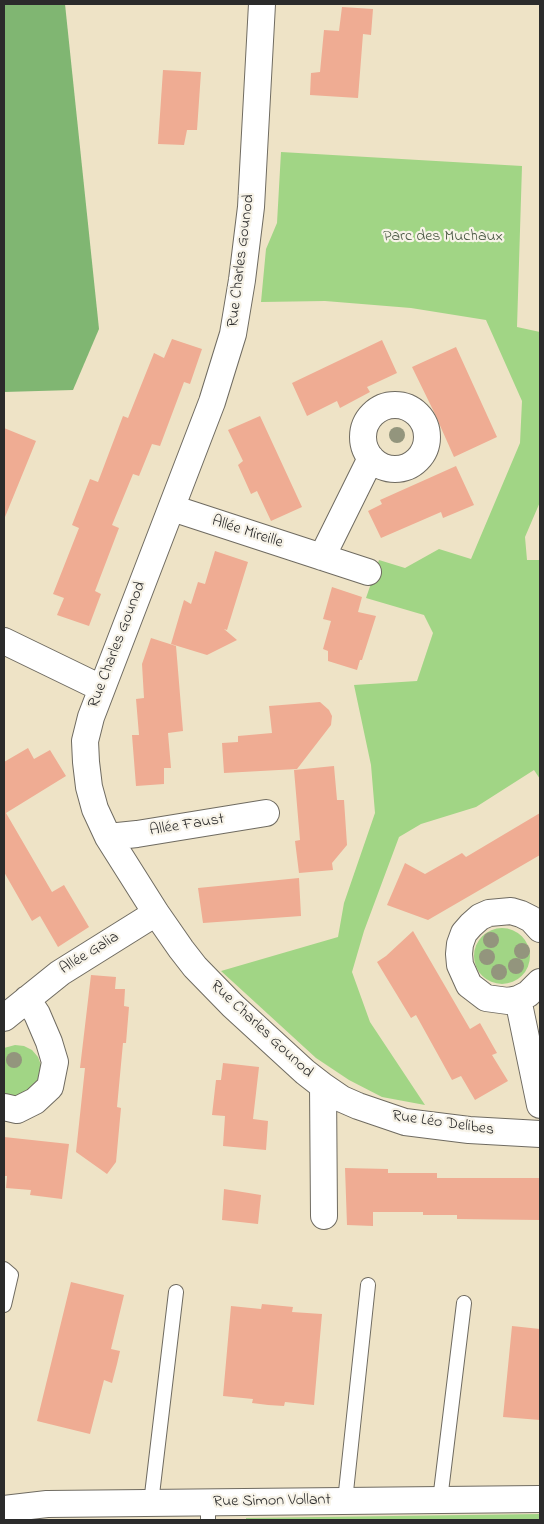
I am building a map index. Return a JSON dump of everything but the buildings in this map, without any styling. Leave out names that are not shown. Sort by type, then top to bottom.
[{"type":"street","name":"Rue Charles Gounod","points":[[262,4],[251,207],[238,311],[233,334],[212,402],[90,717],[85,741],[86,762],[89,787],[95,809],[108,837],[181,949],[212,985],[284,1054],[323,1086],[324,1216]]},
{"type":"street","points":[[322,557],[371,458]]},
{"type":"street","name":"Allée Mireille","points":[[172,508],[368,572]]},
{"type":"street","points":[[4,641],[101,688]]},
{"type":"street","name":"Allée Faust","points":[[108,837],[266,813]]},
{"type":"street","points":[[540,929],[531,919],[521,914],[511,911],[489,913],[471,925],[464,934],[460,944],[460,965],[469,985],[486,998],[508,1001],[518,999],[528,994],[540,982]]},
{"type":"street","name":"Allée Galia","points":[[4,1018],[60,973],[156,913]]},
{"type":"street","points":[[4,1107],[17,1110],[35,1101],[50,1087],[55,1062],[40,1021],[27,998]]},
{"type":"street","points":[[518,999],[540,1105]]},
{"type":"street","name":"Rue Léo Delibes","points":[[323,1086],[342,1099],[405,1122],[468,1130],[540,1134]]},
{"type":"street","name":"Rue Simon Vollant","points":[[4,1509],[47,1504],[151,1503],[208,1511],[345,1501],[540,1498]]},
{"type":"lane","points":[[4,1269],[11,1276],[4,1305]]},
{"type":"lane","points":[[345,1501],[368,1285]]},
{"type":"lane","points":[[151,1503],[176,1292]]},
{"type":"lane","points":[[440,1500],[464,1302]]},
{"type":"green space","points":[[4,4],[65,4],[99,329],[73,390],[4,392]]},
{"type":"green space","name":"Parc des Muchaux","points":[[281,152],[522,166],[517,327],[540,332],[540,502],[525,537],[527,560],[540,560],[540,779],[534,770],[476,807],[421,824],[399,837],[364,931],[352,972],[370,1022],[425,1105],[382,1097],[349,1080],[316,1058],[221,971],[338,937],[344,903],[375,813],[371,765],[354,685],[417,681],[433,633],[424,615],[366,598],[379,560],[405,568],[439,549],[471,559],[520,443],[522,401],[486,320],[411,308],[325,301],[261,302],[266,249],[277,223]]},
{"type":"green space","points":[[496,928],[508,928],[518,932],[526,940],[530,956],[526,972],[518,980],[508,984],[496,984],[486,980],[478,972],[474,962],[474,950],[478,940],[486,932]]},
{"type":"green space","points":[[15,1045],[24,1046],[32,1050],[38,1057],[41,1065],[39,1082],[28,1093],[13,1097],[4,1093],[4,1048]]},
{"type":"green space","points":[[540,1514],[540,1520],[246,1520],[246,1518]]}]
